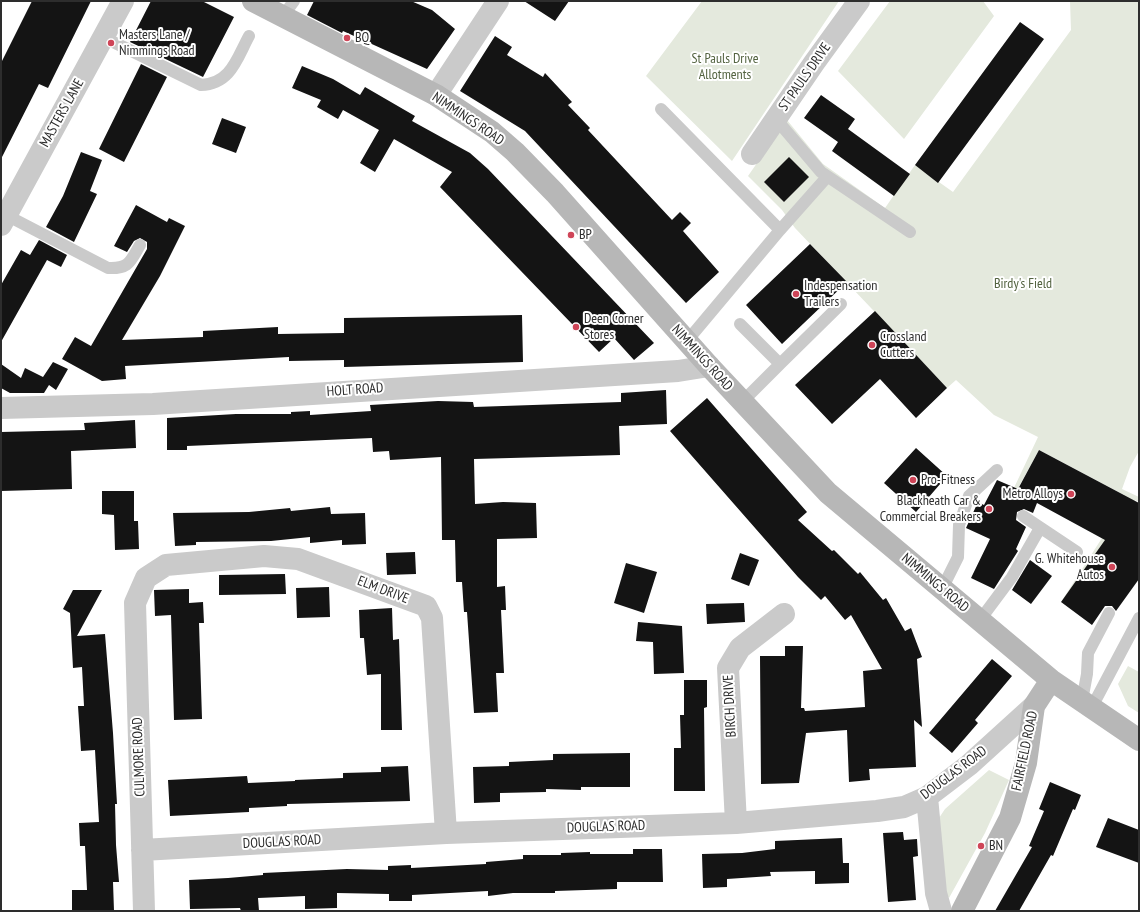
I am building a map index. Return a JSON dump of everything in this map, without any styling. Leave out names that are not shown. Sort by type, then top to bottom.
[{"type":"main road","name":"NIMMINGS ROAD","points":[[253,1],[288,9],[436,95],[492,132],[515,152],[555,193],[709,366],[828,493],[1052,680],[1139,740]]},
{"type":"main road","name":"FAIRFIELD ROAD","points":[[962,911],[1010,818],[1026,763],[1034,706],[1052,680]]},
{"type":"street","name":"MASTERS LANE","points":[[3,217],[123,1]]},
{"type":"street","points":[[436,95],[498,1]]},
{"type":"street","name":"ST PAULS DRIVE","points":[[752,154],[859,1]]},
{"type":"street","name":"HOLT ROAD","points":[[1,408],[153,404],[678,371],[709,366]]},
{"type":"street","name":"ELM DRIVE","points":[[135,602],[146,578],[166,565],[264,556],[298,558],[426,606],[432,618],[446,833]]},
{"type":"street","name":"CULMORE ROAD","points":[[135,602],[144,911]]},
{"type":"street","name":"BIRCH DRIVE","points":[[736,823],[728,668],[740,648],[784,614]]},
{"type":"street","name":"DOUGLAS ROAD","points":[[142,850],[446,833],[736,823],[878,811],[904,806],[927,797],[969,765],[1034,706]]},
{"type":"street","points":[[927,797],[936,893],[941,911]]},
{"type":"lane","points":[[103,37],[178,74],[202,85],[206,85],[218,82],[228,75],[249,36]]},
{"type":"lane","points":[[661,109],[780,230]]},
{"type":"lane","points":[[776,119],[821,172],[910,232]]},
{"type":"lane","points":[[687,341],[780,230],[827,177]]},
{"type":"lane","points":[[3,217],[108,268],[121,268],[130,263],[140,245]]},
{"type":"lane","points":[[742,402],[842,304]]},
{"type":"lane","points":[[740,324],[780,364]]},
{"type":"lane","points":[[942,589],[958,557],[959,525],[969,496],[997,470]]},
{"type":"lane","points":[[1023,516],[1077,552]]},
{"type":"lane","points":[[980,620],[1012,577],[1040,528]]},
{"type":"lane","points":[[1087,704],[1088,653],[1109,613]]},
{"type":"lane","points":[[1087,704],[1139,618]]},
{"type":"green space","name":"St Pauls Drive Allotments","points":[[702,1],[839,1],[732,161],[646,76]]},
{"type":"green space","points":[[890,1],[983,1],[994,16],[904,139],[838,71]]},
{"type":"green space","name":"Birdy's Field","points":[[1070,1],[1139,1],[1139,451],[1130,467],[1122,489],[1139,497],[1139,502],[1135,500],[1061,602],[1102,538],[1124,495],[1039,450],[1016,492],[1013,490],[1038,437],[994,415],[956,380],[947,388],[795,228],[782,210],[748,176],[787,120],[823,164],[885,208],[915,165],[953,192],[1071,30]]},
{"type":"green space","points":[[1128,666],[1139,672],[1139,713],[1128,706],[1118,684]]},
{"type":"green space","points":[[989,770],[1009,780],[985,833],[949,898],[945,893],[939,818],[945,809]]},
{"type":"building","points":[[32,1],[91,1],[48,88],[39,84],[1,159],[1,63]]},
{"type":"building","points":[[151,1],[202,1],[234,17],[203,77],[130,42]]},
{"type":"building","points":[[314,1],[411,1],[432,10],[455,29],[427,69],[343,31],[342,33],[307,15]]},
{"type":"building","points":[[524,1],[569,1],[555,21]]},
{"type":"building","points":[[1020,22],[1044,39],[938,183],[915,165]]},
{"type":"building","points":[[495,36],[512,47],[507,55],[543,77],[545,73],[572,102],[568,105],[590,128],[588,130],[672,220],[680,212],[691,223],[683,231],[719,272],[686,303],[525,131],[460,91]]},
{"type":"building","points":[[141,64],[167,77],[124,162],[99,149]]},
{"type":"building","points":[[302,66],[333,79],[360,95],[365,87],[415,116],[412,121],[470,153],[488,169],[654,343],[634,360],[614,338],[599,352],[440,187],[452,172],[394,139],[375,172],[360,163],[379,130],[343,110],[338,119],[317,107],[321,100],[292,88]]},
{"type":"building","points":[[821,95],[855,119],[848,129],[910,174],[894,196],[832,151],[838,142],[804,118]]},
{"type":"building","points":[[222,118],[246,127],[236,153],[212,144]]},
{"type":"building","points":[[81,152],[102,160],[90,191],[97,194],[74,242],[46,227],[63,196]]},
{"type":"building","points":[[789,157],[809,177],[784,202],[764,182]]},
{"type":"building","points":[[136,205],[167,222],[169,218],[185,226],[160,276],[122,340],[203,337],[203,331],[278,327],[278,334],[344,333],[344,318],[522,315],[523,362],[344,367],[344,360],[289,361],[289,357],[125,366],[126,379],[102,381],[62,359],[75,337],[91,346],[147,249],[147,242],[140,238],[134,241],[127,252],[114,246]]},
{"type":"building","points":[[39,240],[67,255],[61,267],[47,260],[1,342],[1,285],[21,250],[30,255]]},
{"type":"building","name":"Indespensation Trailers","points":[[810,244],[847,282],[782,344],[746,305]]},
{"type":"building","name":"Crossland Cutters","points":[[875,311],[947,388],[916,418],[880,379],[832,424],[795,385]]},
{"type":"building","points":[[53,362],[68,369],[56,390],[49,385],[44,393],[10,393],[1,388],[1,364],[21,378],[25,368],[43,377]]},
{"type":"building","points":[[666,390],[667,424],[619,426],[620,455],[474,459],[475,504],[503,502],[536,503],[537,538],[497,539],[497,587],[505,586],[506,610],[501,610],[504,673],[496,673],[498,712],[474,713],[467,612],[464,612],[462,582],[456,582],[455,540],[442,540],[441,457],[390,460],[389,451],[373,452],[372,438],[187,446],[187,450],[167,450],[167,418],[236,414],[291,414],[291,412],[310,411],[310,415],[371,411],[370,405],[438,401],[473,402],[474,407],[621,402],[621,393]]},
{"type":"building","points":[[707,398],[807,512],[798,520],[832,551],[834,550],[858,574],[860,572],[883,600],[886,598],[905,631],[911,628],[922,657],[917,659],[922,727],[914,720],[916,767],[869,769],[870,780],[849,782],[847,730],[806,733],[799,783],[761,784],[760,656],[785,656],[785,646],[803,646],[801,708],[804,708],[805,711],[865,707],[863,671],[882,669],[851,615],[845,620],[825,596],[821,600],[798,577],[670,431]]},
{"type":"building","points":[[135,420],[136,448],[71,451],[72,489],[1,491],[1,432],[85,430],[84,423]]},
{"type":"building","points":[[916,448],[947,476],[916,512],[884,483]]},
{"type":"building","points":[[1039,450],[1139,503],[1139,579],[1116,611],[1112,606],[1105,606],[1092,625],[1061,602],[1105,540],[1037,503],[1033,513],[1024,509],[1017,512],[1016,520],[1026,527],[1016,549],[1018,551],[994,589],[971,578],[990,539],[966,528],[978,502],[984,505],[997,480],[1018,489]]},
{"type":"building","points":[[102,491],[134,491],[134,521],[138,521],[139,549],[115,550],[114,515],[102,514]]},
{"type":"building","points":[[330,507],[331,514],[365,513],[366,544],[342,545],[342,540],[310,543],[310,537],[271,541],[196,542],[196,545],[175,546],[173,513],[249,512],[290,508],[291,511]]},
{"type":"building","points":[[415,552],[416,574],[387,575],[386,553]]},
{"type":"building","points":[[740,553],[759,560],[749,586],[731,579]]},
{"type":"building","points":[[1030,560],[1052,576],[1031,604],[1012,590]]},
{"type":"building","points":[[626,563],[657,572],[644,613],[614,603]]},
{"type":"building","points":[[285,574],[286,594],[219,595],[219,575]]},
{"type":"building","points":[[329,587],[330,617],[297,618],[296,588]]},
{"type":"building","points":[[189,589],[189,603],[203,602],[204,623],[199,623],[202,719],[174,720],[171,615],[155,616],[154,590]]},
{"type":"building","points":[[73,590],[102,590],[77,636],[105,634],[117,804],[115,804],[116,845],[119,882],[113,882],[114,911],[72,911],[72,890],[87,890],[85,846],[80,846],[79,823],[99,822],[95,750],[81,751],[78,706],[84,706],[82,667],[73,668],[70,613],[63,609]]},
{"type":"building","points":[[744,603],[745,622],[707,624],[706,604]]},
{"type":"building","points":[[392,608],[393,640],[399,639],[402,730],[381,730],[381,674],[367,675],[364,638],[360,638],[359,610]]},
{"type":"building","points":[[638,622],[682,626],[684,673],[654,674],[653,642],[636,641]]},
{"type":"building","points":[[992,659],[1012,676],[975,720],[978,723],[952,753],[929,733]]},
{"type":"building","points":[[684,680],[707,680],[707,707],[704,708],[705,791],[674,791],[674,748],[681,748],[680,715],[684,715]]},
{"type":"building","points":[[630,753],[630,787],[581,787],[581,790],[546,789],[546,792],[500,793],[500,802],[474,803],[473,767],[509,766],[509,762],[553,760],[553,754]]},
{"type":"building","points":[[408,766],[410,801],[287,804],[287,806],[249,808],[249,812],[170,816],[168,780],[247,776],[248,783],[295,781],[343,778],[343,773],[381,772],[381,767]]},
{"type":"building","points":[[1050,782],[1081,795],[1075,810],[1073,809],[1053,856],[1051,855],[1019,911],[995,911],[1032,847],[1029,846],[1044,811],[1039,809]]},
{"type":"building","points":[[1108,818],[1139,830],[1139,863],[1096,847]]},
{"type":"building","points":[[903,832],[904,840],[917,839],[918,856],[913,857],[916,900],[888,902],[883,833]]},
{"type":"building","points":[[842,838],[843,863],[849,863],[849,883],[815,884],[815,871],[770,872],[771,876],[727,879],[727,887],[703,888],[702,854],[742,853],[775,849],[775,841]]},
{"type":"building","points":[[633,849],[662,849],[663,882],[617,882],[617,889],[555,891],[555,893],[513,893],[488,896],[488,891],[412,895],[412,901],[389,901],[389,894],[337,893],[337,908],[305,909],[305,896],[258,898],[259,911],[241,911],[240,908],[190,909],[189,880],[263,875],[263,873],[347,869],[388,870],[388,866],[411,865],[411,868],[486,864],[486,862],[523,859],[523,855],[561,855],[561,853],[590,852],[590,854],[633,854]]},
{"type":"place","name":"BQ","points":[[347,38]]},
{"type":"place","name":"Masters Lane / Nimmings Road","points":[[111,43]]},
{"type":"place","name":"BP","points":[[571,235]]},
{"type":"place","name":"Indespensation Trailers","points":[[796,294]]},
{"type":"place","name":"Deen Corner Stores","points":[[576,327]]},
{"type":"place","name":"Crossland Cutters","points":[[872,345]]},
{"type":"place","name":"Pro-Fitness","points":[[913,480]]},
{"type":"place","name":"Metro Alloys","points":[[1071,494]]},
{"type":"place","name":"Blackheath Car & Commercial Breakers","points":[[989,509]]},
{"type":"place","name":"G. Whitehouse Autos","points":[[1112,567]]},
{"type":"place","name":"BN","points":[[981,846]]}]
